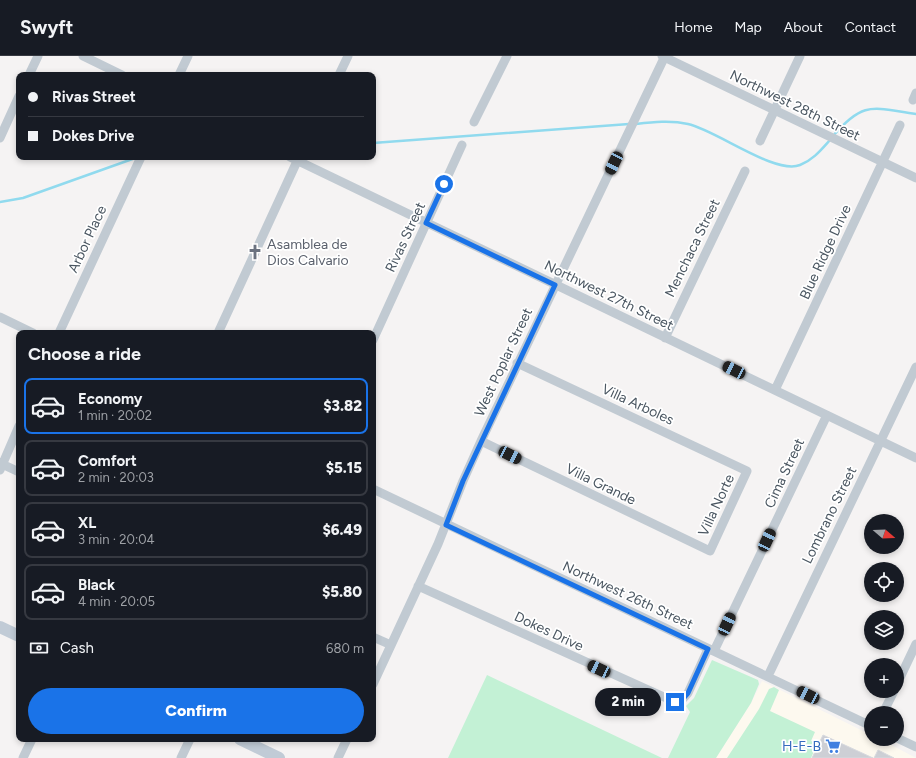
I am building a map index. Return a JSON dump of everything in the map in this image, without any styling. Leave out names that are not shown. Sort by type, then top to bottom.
[{"type":"main road","points":[[0,628],[16,635]]},
{"type":"main road","points":[[246,742],[280,758]]},
{"type":"street","points":[[30,72],[38,56]]},
{"type":"street","points":[[83,56],[116,72]]},
{"type":"street","points":[[180,72],[188,56]]},
{"type":"street","points":[[340,72],[348,56]]},
{"type":"street","points":[[474,122],[507,56]]},
{"type":"street","name":"Northwest 28th Street","points":[[664,56],[916,178]]},
{"type":"street","name":"West Poplar Street","points":[[376,678],[446,525],[481,441],[517,363],[641,110],[664,56]]},
{"type":"street","points":[[760,141],[800,56]]},
{"type":"street","points":[[0,138],[16,103]]},
{"type":"street","name":"Blue Ridge Drive","points":[[775,390],[900,125]]},
{"type":"street","name":"Rivas Street","points":[[376,333],[462,145]]},
{"type":"street","name":"Arbor Place","points":[[60,330],[139,160]]},
{"type":"street","points":[[219,330],[295,160]]},
{"type":"street","name":"Northwest 27th Street","points":[[300,160],[426,223],[916,458]]},
{"type":"street","name":"Menchaca Street","points":[[665,338],[745,171]]},
{"type":"street","points":[[0,317],[27,330]]},
{"type":"street","name":"Villa Arboles","points":[[517,363],[747,471]]},
{"type":"street","name":"Lombrano Street","points":[[768,676],[916,367]]},
{"type":"street","name":"Cima Street","points":[[711,650],[827,415]]},
{"type":"street","points":[[16,433],[1,466],[16,471]]},
{"type":"street","name":"Villa Grande","points":[[481,441],[710,551]]},
{"type":"street","name":"Villa Norte","points":[[710,551],[747,471]]},
{"type":"street","name":"Northwest 26th Street","points":[[376,490],[864,723]]},
{"type":"street","name":"Dokes Drive","points":[[418,586],[675,702],[680,702],[688,693],[711,650]]},
{"type":"street","points":[[376,638],[391,645]]},
{"type":"street","points":[[904,669],[916,644]]},
{"type":"street","points":[[904,741],[916,747]]},
{"type":"street","points":[[23,758],[31,742]]},
{"type":"street","points":[[181,758],[189,742]]},
{"type":"street","points":[[338,758],[346,742]]},
{"type":"shaded area","points":[[762,681],[864,732],[864,746],[893,746],[916,758],[716,758],[751,703]]},
{"type":"green space","points":[[712,660],[758,680],[759,684],[751,703],[716,758],[668,758],[690,712],[686,706],[694,698]]},
{"type":"green space","points":[[487,675],[662,758],[448,758]]},
{"type":"green space","points":[[774,687],[779,690],[770,711],[815,732],[811,741],[817,744],[811,758],[727,758],[759,709],[769,689]]},
{"type":"building","name":"H-E-B","points":[[823,735],[873,758],[812,758]]},
{"type":"building","points":[[878,750],[894,758],[874,758]]},
{"type":"waterway","points":[[833,136],[853,117],[870,109],[916,114]]},
{"type":"waterway","points":[[636,124],[655,122],[688,124],[714,134],[761,158],[776,164],[789,166],[800,165],[809,160],[830,140]]},
{"type":"waterway","points":[[376,143],[629,124]]},
{"type":"waterway","points":[[0,202],[23,198],[130,160]]},
{"type":"place","name":"Asamblea de Dios Calvario","points":[[255,252]]},
{"type":"place","name":"H-E-B","points":[[833,746]]},
{"type":"route","points":[[444,184],[426,223],[555,285],[517,363],[463,481],[446,525],[708,649],[688,693],[680,702],[675,702]]}]
